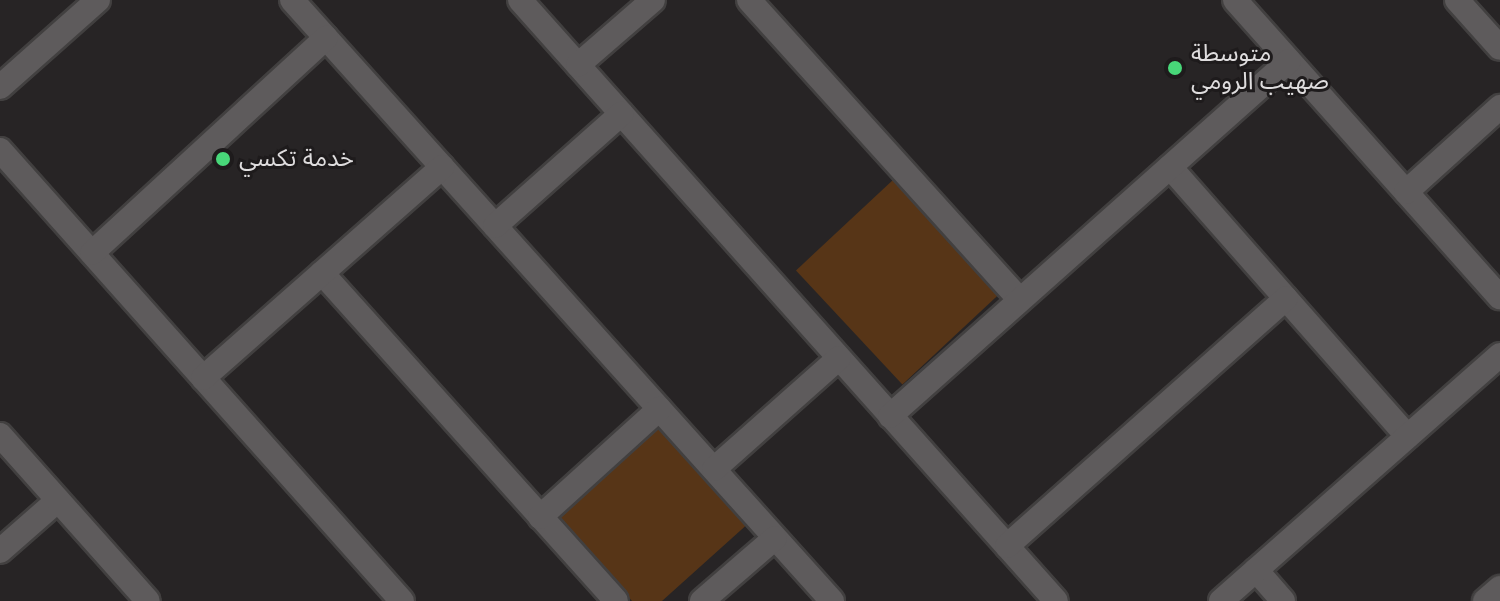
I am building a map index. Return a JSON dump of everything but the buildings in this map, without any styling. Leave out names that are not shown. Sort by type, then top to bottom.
[{"type":"street","points":[[0,87],[98,0]]},
{"type":"street","points":[[292,0],[832,601]]},
{"type":"street","points":[[520,0],[1056,601]]},
{"type":"street","points":[[578,65],[653,0]]},
{"type":"street","points":[[749,0],[1020,300]]},
{"type":"street","points":[[1235,0],[1500,297]]},
{"type":"street","points":[[1457,0],[1500,48]]},
{"type":"street","points":[[92,253],[326,38]]},
{"type":"street","points":[[890,416],[1289,61]]},
{"type":"street","points":[[1406,192],[1500,107]]},
{"type":"street","points":[[495,226],[621,114]]},
{"type":"street","points":[[0,150],[402,601]]},
{"type":"street","points":[[203,378],[442,167]]},
{"type":"street","points":[[1170,167],[1407,436]]},
{"type":"street","points":[[322,273],[616,601]]},
{"type":"street","points":[[1007,546],[1286,298]]},
{"type":"street","points":[[1221,601],[1500,355]]},
{"type":"street","points":[[714,469],[839,358]]},
{"type":"street","points":[[540,517],[659,409]]},
{"type":"street","points":[[0,435],[148,601]]},
{"type":"street","points":[[0,551],[58,500]]},
{"type":"street","points":[[702,601],[775,538]]},
{"type":"street","points":[[1256,570],[1283,601]]},
{"type":"street","points":[[1485,601],[1500,588]]},
{"type":"shaded area","points":[[894,179],[1000,293],[902,384],[796,270]]},
{"type":"shaded area","points":[[662,423],[751,521],[662,601],[632,601],[557,517]]},
{"type":"place","name":"متوسطة صهيب الرومي","points":[[1175,68]]},
{"type":"place","name":"خدمة تكسي","points":[[223,159]]}]
